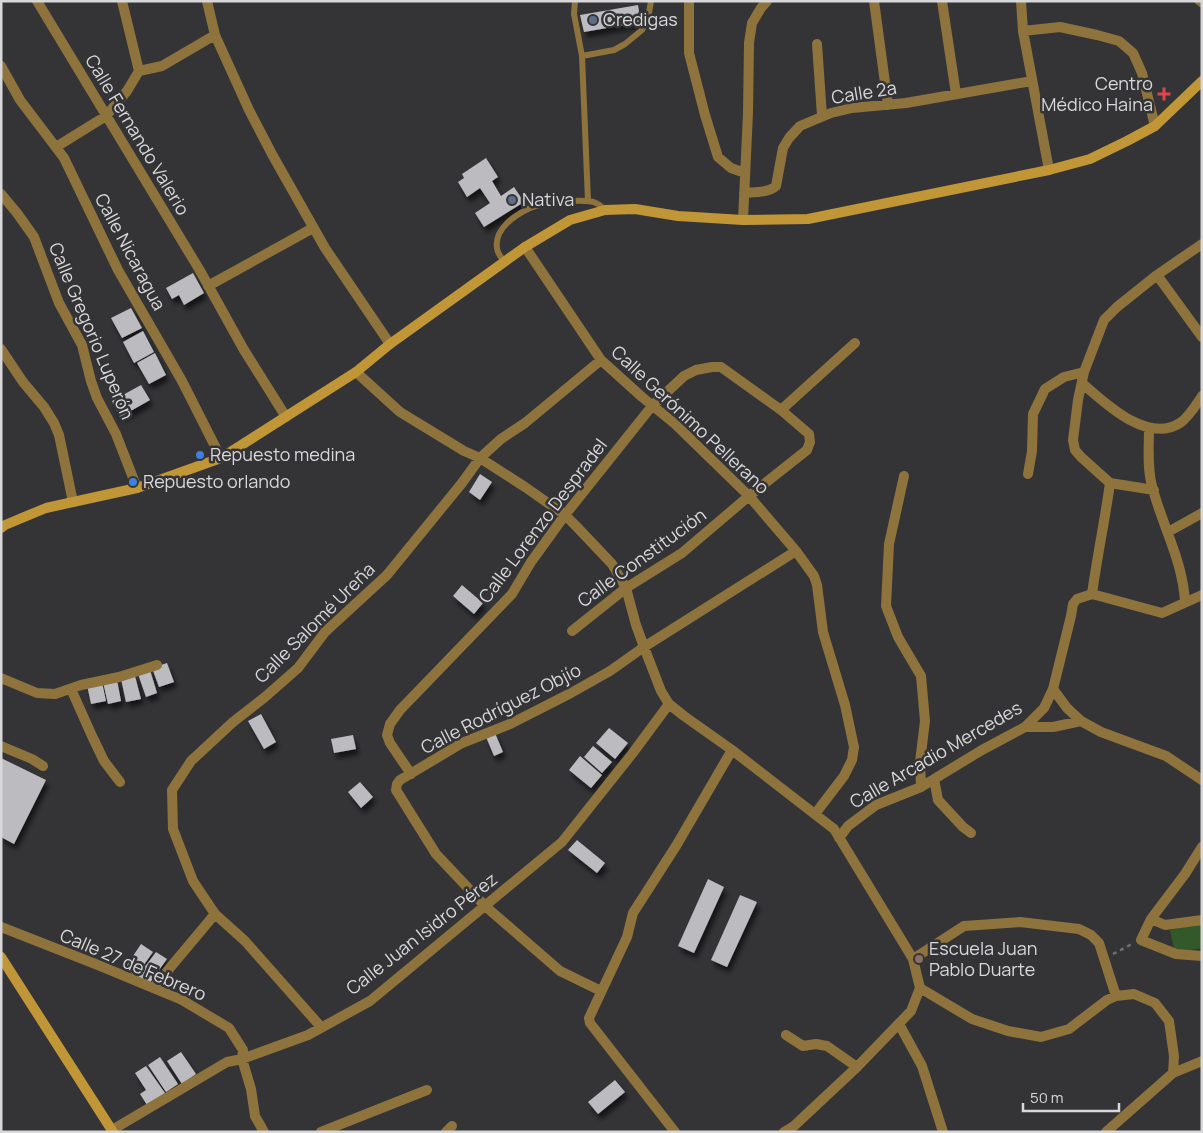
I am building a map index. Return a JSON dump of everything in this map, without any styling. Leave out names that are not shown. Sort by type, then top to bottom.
[{"type":"main road","points":[[3,524],[46,508],[137,488],[221,458],[356,372],[390,344],[525,247],[570,220],[605,210],[635,209],[678,216],[743,220],[808,219],[1049,170],[1090,159],[1155,126],[1202,80]]},
{"type":"main road","points":[[1,957],[112,1131]]},
{"type":"street","name":"Calle Fernando Valerio","points":[[37,1],[194,261],[244,350],[286,417]]},
{"type":"street","points":[[56,147],[106,116],[127,92],[139,71],[122,1]]},
{"type":"street","points":[[207,1],[215,35],[265,141],[325,248],[390,344]]},
{"type":"street","points":[[689,1],[689,53],[718,157],[731,168],[745,173]]},
{"type":"street","points":[[743,220],[752,24],[767,1]]},
{"type":"street","points":[[874,1],[888,105]]},
{"type":"street","points":[[942,1],[956,94]]},
{"type":"street","points":[[1021,1],[1023,31],[1049,170]]},
{"type":"street","points":[[1023,31],[1060,27],[1119,41],[1133,53],[1142,73],[1155,126]]},
{"type":"street","points":[[139,71],[162,66],[215,35]]},
{"type":"street","points":[[817,44],[822,116]]},
{"type":"street","name":"Calle Nicaragua","points":[[1,66],[20,100],[64,158],[118,270],[182,381],[221,458]]},
{"type":"street","name":"Calle 2a","points":[[744,193],[763,191],[776,186],[783,148],[789,138],[800,126],[822,116],[852,108],[888,105],[1032,81]]},
{"type":"street","name":"Calle Gregorio Luperón","points":[[1,194],[34,237],[59,303],[82,345],[97,398],[116,434],[137,488]]},
{"type":"street","points":[[208,286],[313,228]]},
{"type":"street","points":[[1154,490],[1110,483],[1081,457],[1075,450],[1072,440],[1075,418],[1083,378],[1104,320],[1157,275],[1202,244]]},
{"type":"street","name":"Calle Gerónimo Pellerano","points":[[525,247],[601,360],[675,424],[749,496],[796,551],[814,576],[823,632],[846,705],[854,747],[852,760],[844,776],[815,814]]},
{"type":"street","points":[[1157,275],[1202,337]]},
{"type":"street","points":[[781,410],[855,343]]},
{"type":"street","points":[[1,349],[54,423],[59,435],[74,502]]},
{"type":"street","name":"Calle Salomé Ureña","points":[[321,1027],[245,941],[215,914],[193,881],[174,829],[172,790],[191,761],[233,722],[298,668],[325,632],[387,575],[480,458],[601,360]]},
{"type":"street","name":"Calle Lorenzo Despradel","points":[[411,774],[390,743],[387,735],[390,724],[400,710],[512,594],[531,562],[564,515],[652,406],[684,376],[696,370],[712,367],[721,368],[781,410]]},
{"type":"street","points":[[356,372],[400,412],[464,451],[480,458],[525,487],[564,515],[577,527],[612,564],[626,588],[644,647],[661,691],[669,704],[732,750],[834,830],[913,958],[920,988],[910,1011],[858,1068],[794,1126],[784,1132]]},
{"type":"street","points":[[1028,474],[1032,451],[1033,414],[1045,389],[1064,377],[1083,378],[1106,404],[1127,419],[1149,428],[1168,428],[1180,423],[1192,411],[1202,396]]},
{"type":"street","name":"Calle Constitución","points":[[572,630],[626,588],[682,553],[807,450],[810,442],[809,434],[781,410]]},
{"type":"street","points":[[1149,428],[1149,459],[1152,485],[1184,586],[1185,602]]},
{"type":"street","points":[[904,476],[889,544],[886,606],[898,637],[921,676],[925,721],[920,762],[921,787]]},
{"type":"street","points":[[1110,483],[1096,559],[1092,594],[1162,613],[1202,595]]},
{"type":"street","points":[[1168,532],[1202,513]]},
{"type":"street","name":"Calle Rodríguez Objío","points":[[601,991],[560,971],[485,906],[436,854],[396,790],[397,784],[400,780],[462,743],[510,724],[610,671],[644,647],[796,551]]},
{"type":"street","name":"Calle Arcadio Mercedes","points":[[839,838],[848,826],[876,805],[921,787],[982,750],[1025,727],[1044,708],[1053,689],[1071,616],[1072,604],[1077,599],[1092,594]]},
{"type":"street","points":[[1,678],[37,693],[55,694],[81,685],[119,677],[157,664]]},
{"type":"street","points":[[71,689],[104,761],[120,782]]},
{"type":"street","points":[[1053,689],[1067,708],[1081,721],[1101,732],[1166,756],[1202,780]]},
{"type":"street","name":"Calle Juan Isidro Pérez","points":[[112,1131],[227,1062],[242,1059],[308,1035],[370,1001],[562,842],[669,704]]},
{"type":"street","points":[[1025,727],[1053,728],[1081,721]]},
{"type":"street","points":[[1,746],[32,759],[43,766]]},
{"type":"street","points":[[675,1132],[590,1023],[589,1018],[626,937],[633,913],[676,846],[732,750]]},
{"type":"street","points":[[934,779],[938,800],[971,833]]},
{"type":"street","points":[[1202,848],[1151,919],[1141,940],[1176,954],[1202,956]]},
{"type":"street","points":[[153,988],[215,914]]},
{"type":"street","points":[[1151,919],[1165,925],[1202,920]]},
{"type":"street","points":[[913,958],[964,926],[1020,922],[1079,929],[1099,943],[1116,996]]},
{"type":"street","name":"Calle 27 de Febrero","points":[[1,927],[182,1000],[229,1028],[243,1050],[242,1059],[251,1089],[255,1116],[264,1132]]},
{"type":"street","points":[[920,988],[972,1019],[1008,1031],[1040,1037],[1069,1029],[1107,1000],[1116,996],[1134,994],[1155,1003],[1169,1021],[1174,1056],[1173,1073]]},
{"type":"street","points":[[899,1024],[922,1066],[944,1132]]},
{"type":"street","points":[[786,1035],[803,1046],[816,1044],[827,1046],[858,1068]]},
{"type":"street","points":[[1106,1132],[1173,1073],[1202,1061]]},
{"type":"street","points":[[321,1132],[427,1090]]},
{"type":"lane","points":[[574,1],[574,14],[582,56],[588,201]]},
{"type":"lane","points":[[582,56],[614,50],[626,44],[642,30],[648,20],[652,1]]},
{"type":"lane","points":[[1197,1],[1202,5]]},
{"type":"lane","points":[[504,262],[497,249],[497,237],[505,224],[531,207],[568,201],[588,201],[598,204],[605,210]]},
{"type":"path","points":[[1104,958],[1141,940]]},
{"type":"green space","points":[[1202,923],[1202,948],[1175,953],[1170,930]]},
{"type":"building","points":[[638,5],[641,22],[584,32],[580,15]]},
{"type":"building","points":[[486,158],[498,177],[492,181],[501,196],[514,187],[524,202],[484,227],[475,213],[490,203],[480,188],[467,197],[458,182],[464,178],[462,174]]},
{"type":"building","points":[[193,273],[204,293],[184,305],[179,295],[172,299],[166,288]]},
{"type":"building","points":[[131,308],[142,328],[122,338],[111,318]]},
{"type":"building","points":[[143,331],[154,352],[134,363],[123,342]]},
{"type":"building","points":[[155,353],[166,375],[149,384],[137,363]]},
{"type":"building","points":[[141,385],[150,400],[120,417],[112,401]]},
{"type":"building","points":[[480,474],[492,482],[480,500],[469,492]]},
{"type":"building","points":[[462,585],[483,603],[474,614],[453,596]]},
{"type":"building","points":[[167,663],[174,682],[159,687],[152,668]]},
{"type":"building","points":[[150,670],[157,693],[146,697],[138,674]]},
{"type":"building","points":[[135,676],[141,699],[126,702],[121,679]]},
{"type":"building","points":[[117,680],[121,701],[108,704],[103,682]]},
{"type":"building","points":[[102,682],[106,701],[91,704],[87,685]]},
{"type":"building","points":[[261,714],[276,742],[264,749],[248,721]]},
{"type":"building","points":[[609,728],[628,743],[615,759],[596,743]]},
{"type":"building","points":[[495,733],[503,752],[494,756],[486,737]]},
{"type":"building","points":[[353,735],[356,749],[334,753],[331,739]]},
{"type":"building","points":[[593,746],[612,762],[602,773],[584,757]]},
{"type":"building","points":[[580,756],[602,775],[591,788],[569,770]]},
{"type":"building","points":[[1,758],[46,780],[14,844],[1,837]]},
{"type":"building","points":[[360,782],[373,797],[361,808],[348,792]]},
{"type":"building","points":[[577,840],[605,863],[597,873],[568,850]]},
{"type":"building","points":[[708,879],[724,887],[694,953],[678,946]]},
{"type":"building","points":[[740,895],[757,902],[727,967],[711,960]]},
{"type":"building","points":[[141,944],[153,952],[136,976],[125,968]]},
{"type":"building","points":[[156,952],[167,959],[149,984],[138,976]]},
{"type":"building","points":[[181,1052],[196,1074],[182,1084],[167,1061]]},
{"type":"building","points":[[160,1057],[178,1084],[166,1092],[148,1065]]},
{"type":"building","points":[[146,1066],[165,1093],[147,1105],[140,1094],[146,1090],[135,1073]]},
{"type":"building","points":[[615,1080],[625,1092],[598,1114],[588,1102]]},
{"type":"place","name":"Credigas","points":[[593,20]]},
{"type":"place","name":"Centro Médico Haina","points":[[1164,94]]},
{"type":"place","name":"Nativa","points":[[512,200]]},
{"type":"place","name":"Repuesto medina","points":[[200,455]]},
{"type":"place","name":"Repuesto orlando","points":[[133,482]]},
{"type":"place","name":"Escuela Juan Pablo Duarte","points":[[919,959]]}]
